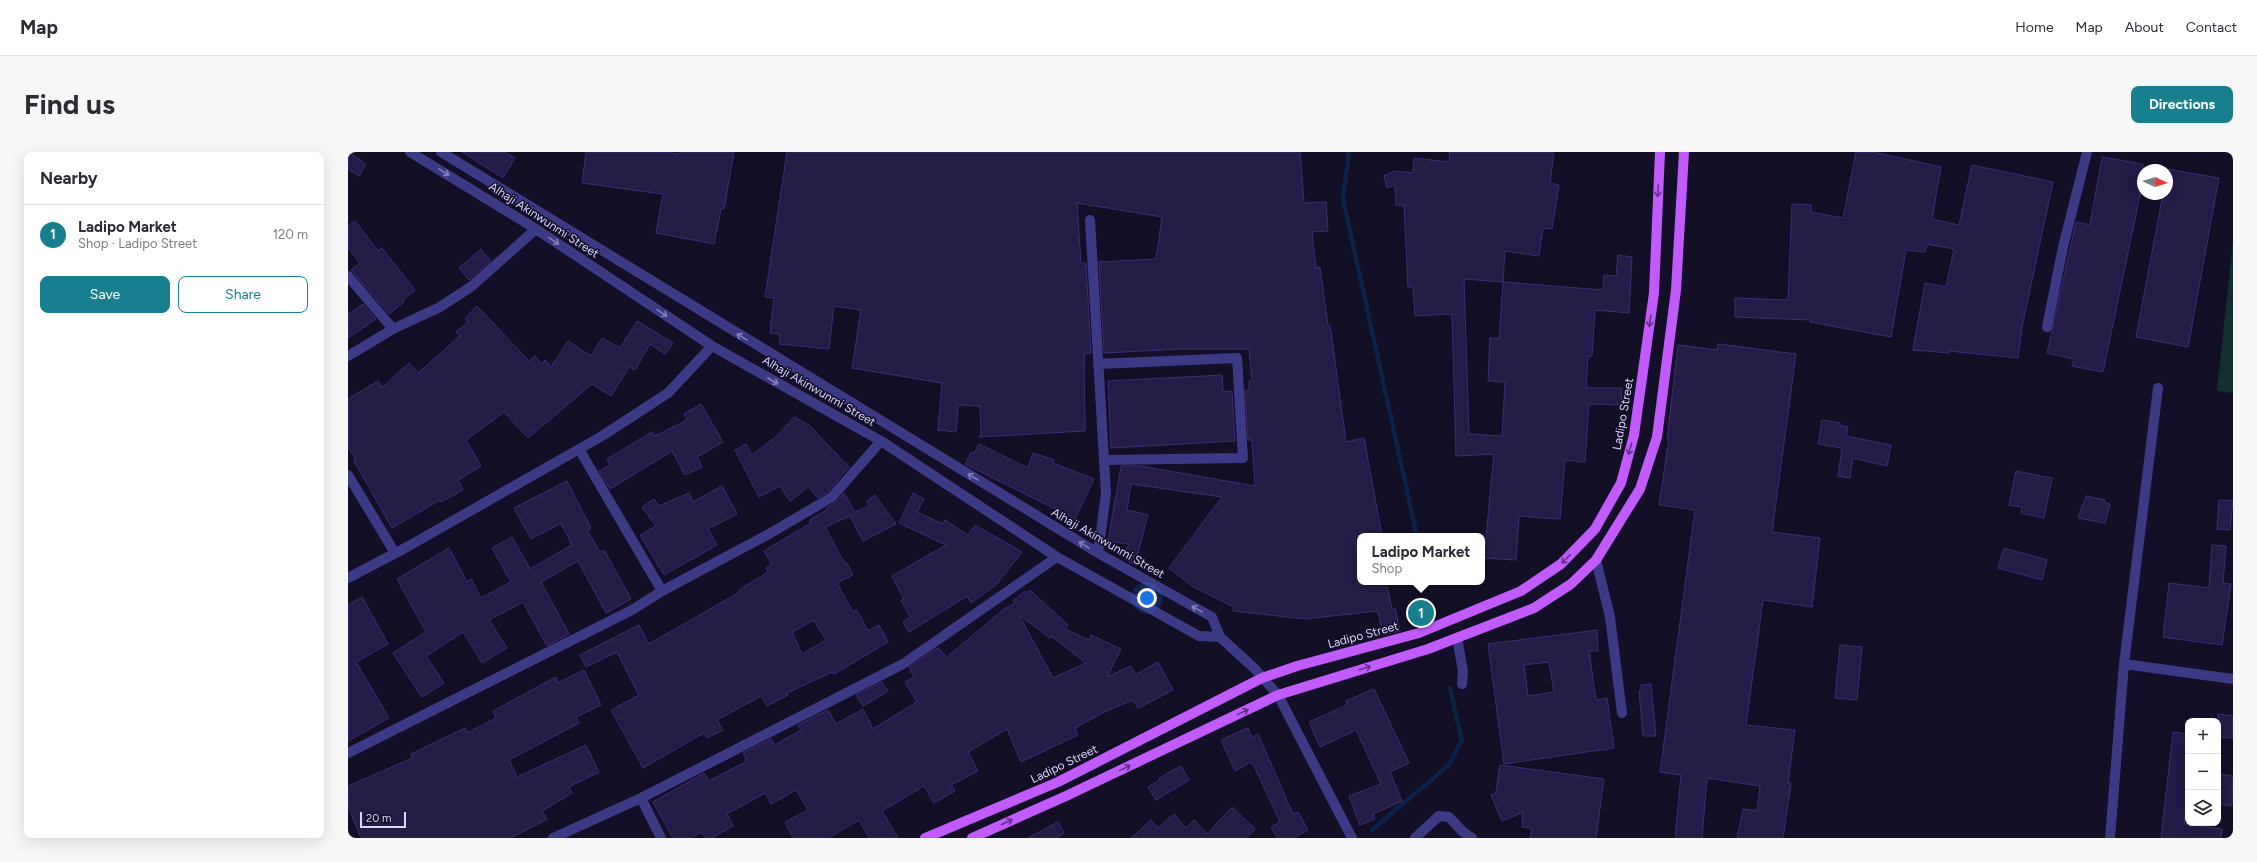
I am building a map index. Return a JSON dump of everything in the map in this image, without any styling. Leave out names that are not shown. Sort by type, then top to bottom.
[{"type":"main road","name":"Ladipo Street","points":[[925,838],[1058,782],[1262,678],[1297,666],[1419,633],[1521,591],[1561,564],[1595,529],[1621,483],[1634,434],[1654,293],[1660,152]]},
{"type":"main road","points":[[972,838],[1066,796],[1278,695],[1428,649],[1534,608],[1571,584],[1596,560],[1640,489],[1657,437],[1676,290],[1684,152]]},
{"type":"street","name":"Alhaji Akinwunmi Street","points":[[410,152],[536,229],[712,346],[881,441],[1058,557],[1199,636],[1220,637]]},
{"type":"street","name":"Alhaji Akinwunmi Street","points":[[441,152],[1098,553],[1212,617],[1220,637],[1278,695],[1349,837]]},
{"type":"street","points":[[2047,327],[2063,247],[2087,152]]},
{"type":"street","points":[[1090,220],[1106,494],[1098,553]]},
{"type":"street","points":[[348,356],[393,329],[440,307],[472,286],[536,229]]},
{"type":"street","points":[[348,276],[393,329]]},
{"type":"street","points":[[348,578],[579,449],[668,393],[712,346]]},
{"type":"street","points":[[1098,364],[1238,358],[1243,458],[1104,460]]},
{"type":"street","points":[[2110,838],[2124,664],[2158,388]]},
{"type":"street","points":[[348,753],[632,610],[662,591],[770,534],[832,497],[881,441]]},
{"type":"street","points":[[579,449],[662,591]]},
{"type":"street","points":[[348,475],[395,553]]},
{"type":"street","points":[[553,838],[641,798],[903,664],[1058,557]]},
{"type":"street","points":[[1596,560],[1610,617],[1622,713]]},
{"type":"street","points":[[1457,638],[1462,671],[1462,684]]},
{"type":"street","points":[[2124,664],[2233,679]]},
{"type":"street","points":[[641,798],[661,838]]},
{"type":"street","points":[[1415,838],[1439,816],[1449,817],[1463,832],[1472,838]]},
{"type":"green space","points":[[2233,241],[2233,393],[2217,391]]},
{"type":"building","points":[[348,152],[366,164],[359,176],[348,169]]},
{"type":"building","points":[[462,152],[505,152],[515,158],[503,178]]},
{"type":"building","points":[[586,152],[663,152],[678,154],[679,152],[734,152],[724,209],[721,209],[714,244],[656,233],[663,194],[582,183]]},
{"type":"building","points":[[787,152],[1300,152],[1304,203],[1326,202],[1328,231],[1312,232],[1316,268],[1320,267],[1328,325],[1330,325],[1346,442],[1364,438],[1381,533],[1357,533],[1357,536],[1355,536],[1357,554],[1357,585],[1387,585],[1392,609],[1395,608],[1400,631],[1383,635],[1378,611],[1305,619],[1233,611],[1234,607],[1192,586],[1169,568],[1222,497],[1131,484],[1127,510],[1148,515],[1135,565],[1122,557],[1129,544],[1108,541],[1121,466],[1140,466],[1255,486],[1252,440],[1248,440],[1245,390],[1249,390],[1249,381],[1252,381],[1249,349],[1180,349],[1104,353],[1099,262],[1156,259],[1162,217],[1077,203],[1081,263],[1086,263],[1091,353],[1084,354],[1085,431],[979,437],[981,433],[980,406],[958,405],[956,432],[938,430],[942,383],[852,368],[861,310],[834,306],[829,349],[779,344],[780,334],[770,333],[774,298],[765,297]]},
{"type":"building","points":[[1449,152],[1554,152],[1550,183],[1559,185],[1552,229],[1543,228],[1539,256],[1505,251],[1503,282],[1603,290],[1604,275],[1616,276],[1618,255],[1632,257],[1629,313],[1595,310],[1592,356],[1588,356],[1586,388],[1622,388],[1621,405],[1589,404],[1585,462],[1565,460],[1560,519],[1519,516],[1516,560],[1485,558],[1494,454],[1456,456],[1452,314],[1415,316],[1413,287],[1408,287],[1404,205],[1396,205],[1395,185],[1387,188],[1384,176],[1395,171],[1413,173],[1414,158],[1450,162]],"holes":[[[1464,279],[1503,282],[1499,339],[1490,338],[1488,381],[1505,382],[1502,436],[1469,434]]]},
{"type":"building","points":[[1856,152],[1873,152],[1941,167],[1932,219],[1959,225],[1972,165],[2053,182],[2022,327],[2018,358],[1949,351],[1949,353],[1913,350],[1925,283],[1946,287],[1954,249],[1927,244],[1925,252],[1906,250],[1891,337],[1810,322],[1811,320],[1735,317],[1735,298],[1788,300],[1792,204],[1811,205],[1811,212],[1843,218]]},
{"type":"building","points":[[2102,157],[2143,164],[2137,164],[2137,200],[2139,200],[2103,372],[2072,366],[2074,359],[2047,353],[2076,222],[2090,225]]},
{"type":"building","points":[[2173,170],[2219,178],[2188,347],[2136,337],[2162,200],[2173,200]]},
{"type":"building","points":[[355,221],[378,251],[382,248],[415,290],[403,300],[404,302],[389,314],[351,270],[360,263],[348,248],[348,226]]},
{"type":"building","points":[[481,249],[491,261],[469,280],[459,268]]},
{"type":"building","points":[[363,304],[376,319],[348,338],[348,314]]},
{"type":"building","points":[[477,306],[529,361],[535,356],[541,364],[545,360],[551,367],[568,341],[591,356],[602,338],[620,348],[637,321],[673,343],[665,354],[650,344],[635,370],[629,367],[611,396],[592,384],[528,438],[504,412],[466,440],[481,466],[458,480],[463,490],[441,502],[440,500],[392,528],[354,461],[356,460],[348,447],[348,399],[378,381],[382,388],[409,363],[418,373],[460,336],[456,332],[468,322],[465,318]]},
{"type":"building","points":[[1718,344],[1796,354],[1772,532],[1820,538],[1812,607],[1763,600],[1746,725],[1795,730],[1788,783],[1791,783],[1783,838],[1737,838],[1743,809],[1757,811],[1760,786],[1707,778],[1702,838],[1675,838],[1681,775],[1660,772],[1695,510],[1659,505],[1669,439],[1667,439],[1678,345],[1717,350]]},
{"type":"building","points":[[1222,375],[1223,392],[1232,391],[1235,441],[1111,448],[1108,381]]},
{"type":"building","points":[[701,404],[723,442],[697,457],[702,467],[685,475],[672,451],[610,489],[599,471],[610,465],[607,459],[652,432],[655,436],[687,420],[684,414]]},
{"type":"building","points":[[794,417],[809,425],[849,467],[828,492],[818,498],[808,487],[790,501],[780,486],[759,497],[735,450],[746,444],[752,455],[777,436]]},
{"type":"building","points":[[1822,420],[1840,423],[1840,426],[1848,427],[1846,436],[1891,445],[1887,466],[1853,458],[1850,478],[1838,476],[1842,448],[1818,444]]},
{"type":"building","points":[[979,444],[1028,468],[1033,453],[1054,460],[1053,463],[1094,479],[1075,519],[965,464],[971,452],[974,453]]},
{"type":"building","points":[[2016,471],[2052,478],[2044,518],[2021,513],[2022,507],[2009,505]]},
{"type":"building","points":[[567,481],[591,528],[587,530],[600,552],[604,550],[631,599],[606,613],[578,561],[541,582],[569,634],[547,646],[523,602],[489,620],[507,648],[482,663],[463,632],[426,656],[444,683],[422,697],[393,653],[426,632],[397,579],[449,548],[467,582],[471,579],[481,598],[511,582],[492,548],[512,537],[530,569],[572,545],[561,523],[531,539],[514,508]]},
{"type":"building","points":[[722,486],[737,514],[708,529],[717,545],[664,575],[640,535],[656,526],[642,507],[654,499],[659,506],[689,493],[693,502]]},
{"type":"building","points":[[844,493],[855,512],[870,506],[867,501],[875,495],[896,524],[863,541],[850,516],[825,527],[845,564],[847,563],[853,575],[837,583],[853,612],[857,610],[868,631],[879,625],[888,642],[834,674],[832,672],[787,693],[788,695],[767,706],[761,696],[717,720],[723,730],[707,738],[704,733],[643,768],[611,710],[639,695],[617,652],[586,667],[580,655],[639,625],[649,644],[740,592],[739,590],[768,572],[766,568],[772,564],[764,551],[811,523],[810,520],[828,509],[827,508],[837,501]],"holes":[[[814,620],[826,640],[802,654],[792,632]]]},
{"type":"building","points":[[913,493],[924,499],[917,512],[943,524],[945,520],[968,535],[975,525],[1022,552],[996,585],[971,603],[967,596],[909,632],[903,622],[910,617],[901,600],[904,599],[892,576],[946,545],[899,523]]},
{"type":"building","points":[[2086,496],[2105,500],[2104,502],[2110,504],[2105,523],[2078,518]]},
{"type":"building","points":[[2219,500],[2233,501],[2230,530],[2217,529]]},
{"type":"building","points":[[2212,545],[2226,546],[2223,583],[2231,584],[2222,645],[2163,637],[2169,583],[2209,588]]},
{"type":"building","points":[[2004,548],[2047,560],[2042,580],[1998,568]]},
{"type":"building","points":[[1030,590],[1068,625],[1065,629],[1089,640],[1091,635],[1121,649],[1107,677],[1131,666],[1135,675],[1158,662],[1173,690],[1138,708],[1133,700],[1106,711],[1075,728],[1078,735],[1021,762],[1007,729],[968,752],[978,771],[951,785],[955,791],[934,803],[924,786],[882,811],[898,838],[869,838],[859,820],[828,838],[793,838],[785,822],[808,810],[796,790],[771,804],[765,793],[727,814],[733,826],[712,838],[705,838],[702,832],[691,838],[673,838],[653,802],[704,773],[709,781],[747,761],[743,753],[771,739],[775,745],[801,730],[798,725],[828,710],[836,724],[863,709],[873,729],[917,702],[905,682],[914,677],[909,667],[938,648],[947,657],[1003,610],[1015,603],[1013,601],[1025,591],[1026,593]],"holes":[[[1019,615],[1050,638],[1051,636],[1086,663],[1053,678]]]},
{"type":"building","points":[[362,597],[388,644],[356,662],[389,718],[348,741],[348,605]]},
{"type":"building","points":[[1597,630],[1598,651],[1589,651],[1596,700],[1607,698],[1614,748],[1504,764],[1488,644]],"holes":[[[1549,662],[1554,692],[1528,696],[1524,665]]]},
{"type":"building","points":[[1840,645],[1862,647],[1857,700],[1835,698]]},
{"type":"building","points":[[584,670],[601,705],[576,717],[579,723],[509,760],[517,777],[586,745],[599,772],[569,787],[572,793],[542,811],[547,819],[511,838],[361,838],[348,806],[348,786],[413,758],[411,754],[465,728],[467,733],[496,718],[493,711],[556,677],[558,683]]},
{"type":"building","points":[[882,682],[888,691],[863,706],[856,695]]},
{"type":"building","points":[[1651,684],[1656,736],[1643,736],[1639,691],[1641,690],[1641,685]]},
{"type":"building","points":[[1374,689],[1409,763],[1390,772],[1402,801],[1373,814],[1375,819],[1360,825],[1349,796],[1381,784],[1356,730],[1320,747],[1309,722],[1347,705],[1346,701]]},
{"type":"building","points":[[2218,714],[2233,716],[2233,738],[2221,737],[2221,718],[2218,718]]},
{"type":"building","points":[[1248,728],[1252,737],[1258,734],[1293,814],[1298,812],[1308,830],[1294,838],[1277,838],[1271,827],[1280,822],[1255,768],[1251,762],[1235,771],[1221,740]]},
{"type":"building","points":[[2173,732],[2185,734],[2184,824],[2185,826],[2222,829],[2221,838],[2161,838]]},
{"type":"building","points":[[1500,765],[1604,779],[1596,838],[1530,838],[1532,828],[1522,827],[1523,812],[1502,821],[1491,795],[1496,793]]},
{"type":"building","points":[[1181,766],[1189,780],[1156,800],[1148,787],[1160,780],[1159,778]]},
{"type":"building","points":[[2221,774],[2233,776],[2232,806],[2221,804]]},
{"type":"building","points":[[1232,807],[1255,829],[1247,838],[1131,838],[1151,820],[1158,828],[1174,814],[1186,828],[1194,820],[1207,834]]},
{"type":"building","points":[[1058,822],[1064,833],[1057,838],[1028,838]]},
{"type":"waterway","points":[[1349,152],[1343,199],[1416,533]]},
{"type":"waterway","points":[[1372,830],[1449,765],[1462,740],[1450,688]]},
{"type":"place","name":"Ladipo Market","points":[[1421,613]]}]
